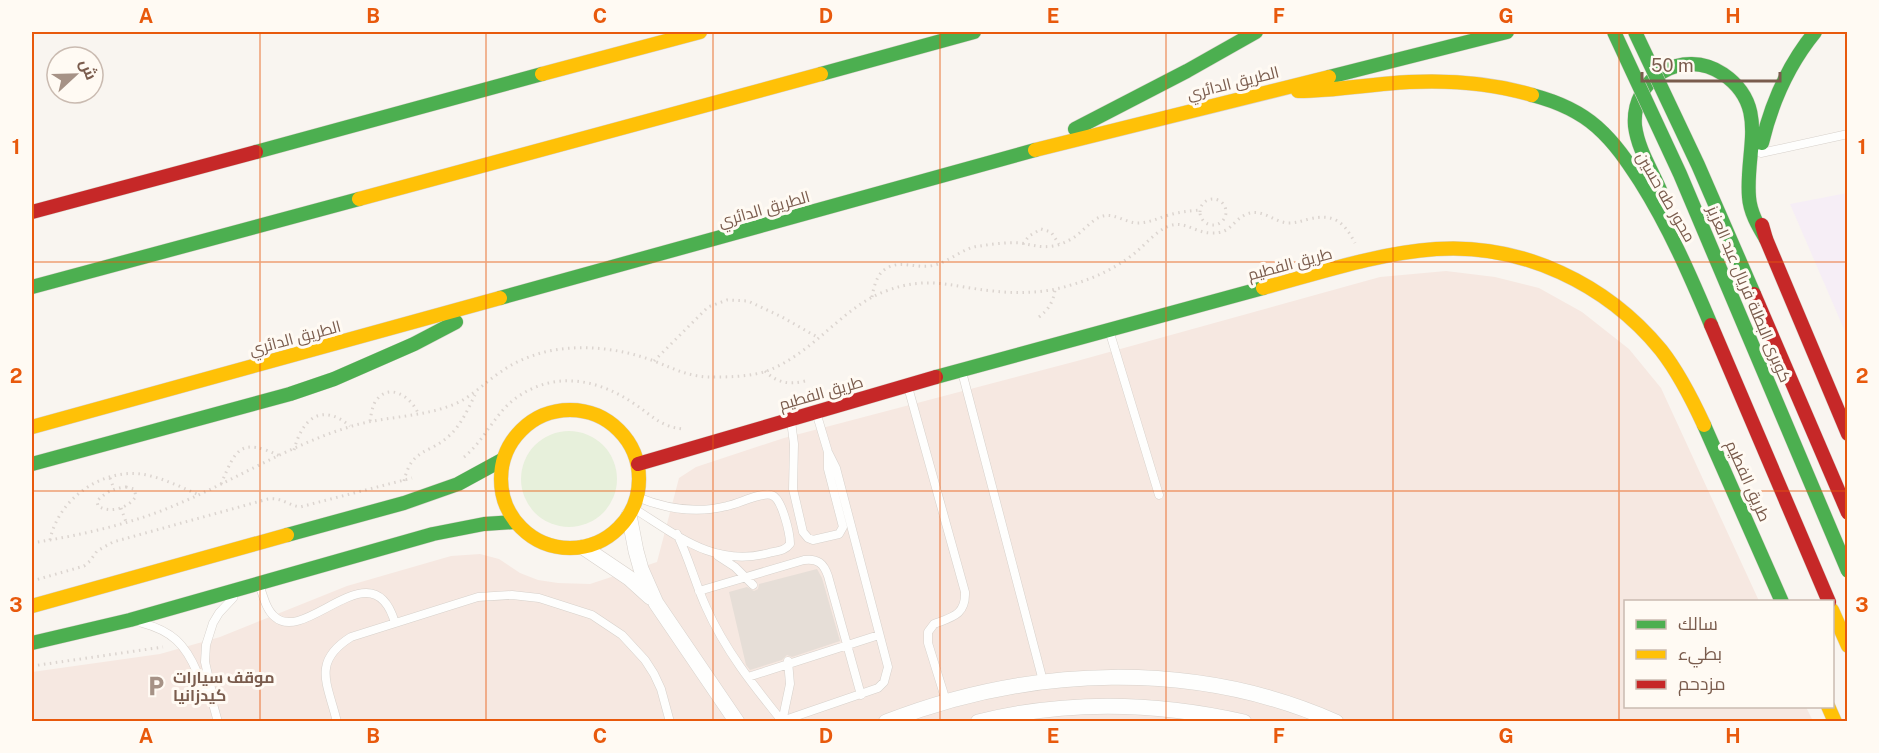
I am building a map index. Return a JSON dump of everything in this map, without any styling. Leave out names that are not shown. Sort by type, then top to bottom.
[{"type":"main road","points":[[32,212],[700,32]]},
{"type":"main road","points":[[32,287],[974,32]]},
{"type":"main road","points":[[1028,152],[1167,82],[1256,32]]},
{"type":"main road","name":"الطريق الدائري","points":[[32,428],[1028,152],[1507,32]]},
{"type":"main road","name":"كوبرى البطلة فريال عبد العزيز","points":[[1614,32],[1680,174],[1848,571]]},
{"type":"main road","name":"كوبرى البطلة فريال عبد العزيز","points":[[1635,32],[1698,165],[1848,513]]},
{"type":"main road","points":[[1815,32],[1801,47],[1782,81],[1767,117],[1759,154],[1758,198],[1766,239],[1848,434]]},
{"type":"main road","points":[[1680,253],[1662,195],[1635,132],[1637,101],[1646,85],[1658,73],[1674,66],[1691,64],[1708,66],[1724,74],[1746,98],[1754,125],[1750,154],[1749,198],[1752,213],[1766,239]]},
{"type":"main road","name":"محور طه حسين","points":[[1269,90],[1340,90],[1409,82],[1458,81],[1506,88],[1553,101],[1588,121],[1614,143],[1652,200],[1680,253],[1828,600]]},
{"type":"main road","name":"طريق الفطيم","points":[[638,464],[790,418],[1108,329],[1362,262],[1407,251],[1454,248],[1501,253],[1546,266],[1588,286],[1626,313],[1659,347],[1686,385],[1781,600]]},
{"type":"main road","points":[[32,464],[334,380],[414,344],[491,302]]},
{"type":"main road","points":[[558,410],[585,411],[609,421],[627,440],[638,464],[639,480],[633,506],[617,530],[601,541],[583,547],[564,548],[545,544],[529,535],[515,522],[501,492],[502,460],[514,436],[533,419],[558,410]]},
{"type":"main road","points":[[32,606],[404,502],[458,484],[502,460]]},
{"type":"main road","points":[[32,643],[130,620],[258,582],[443,532],[484,524],[515,522]]},
{"type":"main road","points":[[1834,612],[1848,646]]},
{"type":"main road","points":[[1829,708],[1835,722]]},
{"type":"street","points":[[633,506],[638,560],[656,603],[737,722]]},
{"type":"street","points":[[583,547],[629,578],[656,603]]},
{"type":"street","points":[[886,722],[946,701],[995,688],[1043,681],[1113,677],[1187,682],[1260,696],[1336,722]]},
{"type":"street","points":[[978,722],[1032,711],[1106,705],[1176,709],[1244,722]]},
{"type":"lane","points":[[1759,154],[1848,134]]},
{"type":"lane","points":[[1108,329],[1159,495]]},
{"type":"lane","points":[[962,370],[1043,681]]},
{"type":"lane","points":[[908,386],[964,592],[964,603],[957,615],[934,624],[927,636],[946,701]]},
{"type":"lane","points":[[782,721],[878,688],[887,675],[888,667],[836,468],[828,452],[816,411]]},
{"type":"lane","points":[[790,418],[794,444],[793,489],[803,532],[813,540],[839,534],[843,527],[828,469],[828,452]]},
{"type":"lane","points":[[633,506],[702,510],[728,506],[768,494],[777,497],[789,537],[788,547],[758,556],[714,554]]},
{"type":"lane","points":[[633,506],[701,549],[735,567],[753,585]]},
{"type":"lane","points":[[677,534],[690,562],[699,591],[726,646],[782,721]]},
{"type":"lane","points":[[699,591],[811,559],[818,561],[825,567],[828,576],[861,695]]},
{"type":"lane","points":[[258,582],[273,617],[284,622],[296,622],[348,597],[364,593],[381,598],[390,608],[395,623]]},
{"type":"lane","points":[[218,722],[211,697],[205,654],[208,634],[219,613],[244,586]]},
{"type":"lane","points":[[337,722],[325,675],[327,658],[338,647],[351,637],[478,597],[495,595],[538,598],[592,615],[622,635],[645,660],[661,689],[670,722]]},
{"type":"lane","points":[[130,620],[156,627],[177,640],[190,657],[204,690],[211,697]]},
{"type":"lane","points":[[748,677],[788,662],[879,635]]},
{"type":"lane","points":[[782,721],[790,684],[788,662]]},
{"type":"path","points":[[1216,200],[1225,206],[1225,217],[1217,224],[1207,224],[1200,215],[1200,210],[1206,201],[1216,200]]},
{"type":"path","points":[[872,297],[878,278],[890,266],[931,266],[978,246],[1023,243],[1041,247],[1059,245],[1078,235],[1093,221],[1103,216],[1115,216],[1136,223],[1147,222],[1178,212],[1200,210]]},
{"type":"path","points":[[32,543],[96,531],[157,513],[350,426],[435,411],[456,404],[476,393],[501,371],[543,352],[571,348],[599,348],[627,353],[694,376],[716,378],[765,372],[797,354],[872,297],[895,288],[923,282],[942,282],[1012,293],[1055,290],[1104,273],[1170,226],[1179,224],[1212,234],[1225,232],[1250,212],[1260,212],[1289,223],[1322,217],[1333,219],[1343,224],[1350,233],[1362,262]]},
{"type":"path","points":[[1023,243],[1033,232],[1044,229],[1051,232],[1059,245]]},
{"type":"path","points":[[1039,317],[1053,301],[1055,290]]},
{"type":"path","points":[[654,361],[708,307],[727,300],[748,301],[819,338]]},
{"type":"path","points":[[765,372],[779,381],[788,383],[805,381]]},
{"type":"path","points":[[460,460],[472,450],[493,420],[516,397],[531,389],[561,381],[593,383],[608,388],[636,405],[659,423],[684,429]]},
{"type":"path","points":[[369,422],[375,402],[385,394],[393,392],[407,397],[418,413]]},
{"type":"path","points":[[404,502],[404,479],[409,463],[420,453],[449,436],[457,427],[476,393]]},
{"type":"path","points":[[294,450],[304,425],[314,417],[333,416],[350,426]]},
{"type":"path","points":[[221,484],[232,459],[242,449],[256,447],[280,456]]},
{"type":"path","points":[[50,540],[55,523],[70,502],[91,486],[110,478],[125,474],[141,474],[198,495]]},
{"type":"path","points":[[32,581],[84,566],[97,551],[113,542],[268,499],[279,499],[300,507],[415,477]]},
{"type":"path","points":[[110,478],[114,489]]},
{"type":"path","points":[[130,488],[136,492],[135,500],[121,508],[107,510],[98,507],[97,501],[114,489],[130,488]]},
{"type":"path","points":[[121,508],[126,522]]},
{"type":"path","points":[[32,666],[158,647],[170,649]]},
{"type":"shaded area","points":[[1848,193],[1847,336],[1790,204]]},
{"type":"shaded area","points":[[1446,271],[1495,277],[1539,288],[1582,312],[1629,349],[1661,388],[1759,600],[1624,600],[1624,708],[1806,708],[1813,721],[32,722],[32,672],[160,654],[220,637],[347,586],[451,556],[480,554],[499,559],[520,573],[538,580],[590,584],[657,562],[679,478],[696,467],[784,438],[1077,361],[1380,277]]},
{"type":"green space","points":[[569,431],[587,435],[603,445],[613,461],[617,479],[613,497],[603,513],[587,523],[569,527],[551,523],[535,513],[525,497],[521,479],[525,461],[535,445],[551,435]]},
{"type":"building","points":[[817,569],[822,578],[840,641],[792,657],[787,655],[782,660],[750,670],[746,665],[729,592],[747,587],[754,591],[758,589],[759,584]]},
{"type":"traffic: fast","points":[[821,74],[974,32]]},
{"type":"traffic: fast","points":[[1075,129],[1256,32]]},
{"type":"traffic: fast","points":[[1329,77],[1507,32]]},
{"type":"traffic: fast","points":[[1614,32],[1680,174],[1848,571]]},
{"type":"traffic: fast","points":[[1635,32],[1698,165],[1754,294]]},
{"type":"traffic: fast","points":[[1762,143],[1782,84],[1797,57],[1815,32]]},
{"type":"traffic: fast","points":[[1660,190],[1642,151],[1635,126],[1636,109],[1641,94],[1662,72],[1677,66],[1692,64],[1708,67],[1723,74],[1737,87],[1746,100],[1751,115],[1752,130],[1750,203],[1755,219],[1766,239]]},
{"type":"traffic: fast","points":[[256,152],[542,74]]},
{"type":"traffic: fast","points":[[1532,95],[1575,111],[1590,121],[1620,152],[1640,181],[1670,234],[1711,325]]},
{"type":"traffic: fast","points":[[500,298],[1035,150]]},
{"type":"traffic: fast","points":[[32,287],[359,199]]},
{"type":"traffic: fast","points":[[936,377],[1263,288]]},
{"type":"traffic: fast","points":[[32,464],[290,394],[334,379],[414,344],[456,322]]},
{"type":"traffic: fast","points":[[1704,425],[1781,600]]},
{"type":"traffic: fast","points":[[287,535],[404,503],[458,484],[502,460]]},
{"type":"traffic: fast","points":[[32,643],[130,620],[433,534],[484,524],[515,522]]},
{"type":"traffic: slow","points":[[542,74],[700,32]]},
{"type":"traffic: slow","points":[[359,199],[821,74]]},
{"type":"traffic: slow","points":[[1035,150],[1329,77]]},
{"type":"traffic: slow","points":[[1298,91],[1409,82],[1440,82],[1486,85],[1532,95]]},
{"type":"traffic: slow","points":[[1263,288],[1371,259],[1414,251],[1468,249],[1500,253],[1531,261],[1561,272],[1589,287],[1639,326],[1674,368],[1704,425]]},
{"type":"traffic: slow","points":[[32,427],[500,298]]},
{"type":"traffic: slow","points":[[570,410],[596,415],[619,430],[634,453],[639,479],[634,505],[619,528],[596,543],[570,548],[544,543],[521,528],[506,505],[501,479],[506,453],[521,430],[544,415],[570,410]]},
{"type":"traffic: slow","points":[[32,606],[287,535]]},
{"type":"traffic: slow","points":[[1834,614],[1848,646]]},
{"type":"traffic: slow","points":[[1829,708],[1835,722]]},
{"type":"traffic: jam","points":[[32,212],[256,152]]},
{"type":"traffic: jam","points":[[1762,225],[1848,434]]},
{"type":"traffic: jam","points":[[1754,294],[1848,513]]},
{"type":"traffic: jam","points":[[1711,325],[1828,600]]},
{"type":"traffic: jam","points":[[638,464],[936,377]]},
{"type":"place","name":"موقف سيارات كيدزانيا","points":[[156,686]]}]
